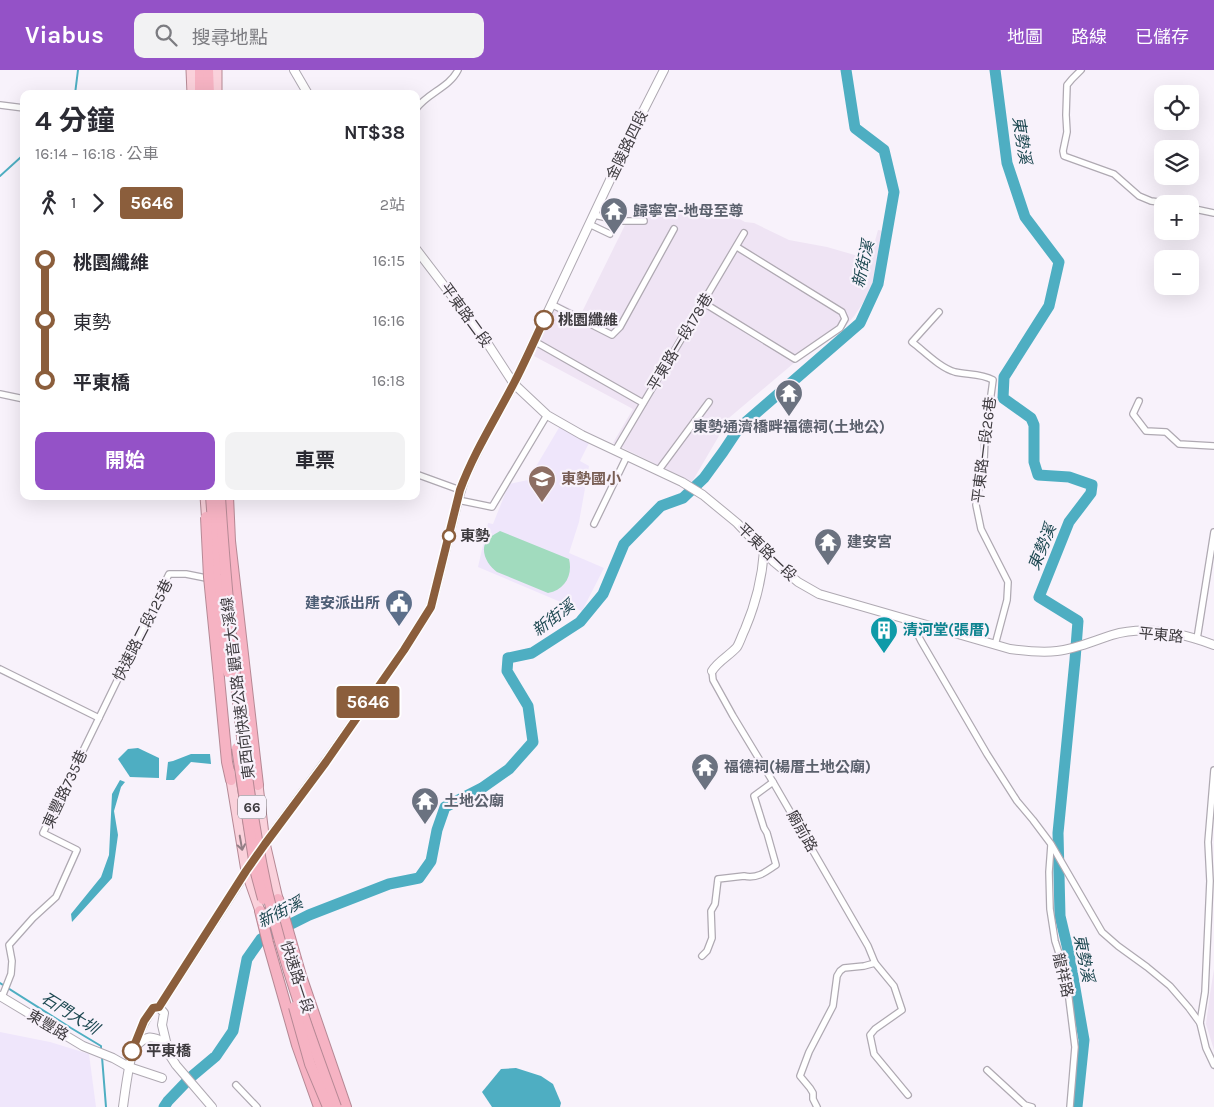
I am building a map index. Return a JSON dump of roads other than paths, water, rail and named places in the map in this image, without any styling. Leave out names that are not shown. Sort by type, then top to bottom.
[{"type":"highway","points":[[200,70],[200,90]]},
{"type":"highway","points":[[208,70],[209,90]]},
{"type":"highway","points":[[205,500],[209,578],[231,780]]},
{"type":"highway","name":"東西向快速公路 觀音大溪線","points":[[211,500],[217,575],[240,776],[256,873],[310,1064],[328,1107]]},
{"type":"highway","name":"東西向快速公路 觀音大溪線","points":[[220,500],[223,552],[239,717],[267,891],[287,966],[336,1107]]},
{"type":"highway","points":[[226,500],[258,785]]},
{"type":"highway","points":[[278,899],[286,932],[346,1107]]},
{"type":"highway","points":[[262,916],[297,1045],[320,1107]]},
{"type":"main road","points":[[191,70],[192,90]]},
{"type":"main road","points":[[217,70],[217,90]]},
{"type":"main road","name":"66","points":[[205,500],[211,576],[231,757],[231,780],[246,871],[262,916]]},
{"type":"main road","name":"66","points":[[226,500],[226,534],[250,761],[258,785],[265,844],[278,899]]},
{"type":"main road","name":"快速路一段","points":[[286,932],[295,972],[342,1107]]},
{"type":"main road","name":"快速路一段","points":[[269,941],[313,1090],[320,1107]]},
{"type":"street","points":[[294,70],[306,90]]},
{"type":"street","points":[[420,104],[434,91],[447,84],[458,70]]},
{"type":"street","name":"金陵路四段","points":[[134,1048],[144,1021],[153,1008],[159,1007],[246,871],[326,762],[404,650],[431,607],[460,490],[465,477],[514,384],[634,129],[664,70]]},
{"type":"street","points":[[1081,70],[1067,85],[1067,132],[1063,151],[1064,156],[1114,174],[1139,196],[1154,201]]},
{"type":"street","points":[[0,105],[20,108]]},
{"type":"street","points":[[1199,210],[1214,213]]},
{"type":"street","points":[[594,215],[622,221],[644,221]]},
{"type":"street","points":[[589,224],[610,234]]},
{"type":"street","points":[[552,304],[612,335],[620,327],[674,228]]},
{"type":"street","name":"平東路一段178巷","points":[[615,451],[744,233]]},
{"type":"street","points":[[704,303],[795,359],[840,328],[845,319],[842,312],[737,247]]},
{"type":"street","name":"平東路二段","points":[[420,254],[484,338],[514,384]]},
{"type":"street","name":"平東路一段26巷","points":[[940,312],[912,342],[943,367],[954,372],[986,376],[993,380],[985,439],[983,480],[977,493],[976,505],[981,529],[1008,582],[1007,600],[995,645]]},
{"type":"street","points":[[534,341],[643,404]]},
{"type":"street","name":"平東路一段","points":[[514,384],[547,415],[582,435],[682,482],[703,495],[737,523],[774,562],[798,582],[819,594],[1010,649],[1055,652],[1080,647]]},
{"type":"street","points":[[0,394],[20,398]]},
{"type":"street","points":[[1139,401],[1133,414],[1146,431],[1166,432],[1179,444],[1214,446]]},
{"type":"street","points":[[658,471],[709,402]]},
{"type":"street","points":[[458,500],[492,507],[547,415]]},
{"type":"street","points":[[594,524],[627,456]]},
{"type":"street","points":[[420,475],[460,490]]},
{"type":"street","points":[[1197,638],[1214,532]]},
{"type":"street","name":"廟前路","points":[[764,551],[760,586],[751,614],[738,645],[712,671],[713,680],[868,946],[875,963],[894,986],[902,1010],[875,1029],[870,1035],[874,1054],[908,1095]]},
{"type":"street","name":"快速路二段125巷","points":[[99,718],[169,574],[186,574],[206,578]]},
{"type":"street","points":[[911,621],[992,762],[1017,801],[1051,844],[1102,932],[1170,986],[1200,1023]]},
{"type":"street","name":"平東路","points":[[1080,647],[1114,635],[1144,630],[1168,632],[1197,638],[1214,645]]},
{"type":"street","points":[[0,669],[99,718]]},
{"type":"street","name":"東豐路735巷","points":[[4,992],[11,974],[12,961],[9,945],[33,918],[56,897],[78,850],[43,833],[99,718]]},
{"type":"street","points":[[1214,770],[1208,842],[1210,881],[1205,992],[1200,1023],[1206,1048],[1214,1065]]},
{"type":"street","points":[[702,956],[707,951],[712,938],[711,911],[715,904],[718,879],[760,876],[776,865],[754,796],[773,782]]},
{"type":"street","name":"龍祥路","points":[[1051,844],[1049,872],[1050,909],[1055,941],[1066,975],[1075,1047],[1070,1107]]},
{"type":"street","points":[[817,1107],[813,1099],[813,1093],[800,1076],[809,1052],[833,1006],[837,976],[844,968],[875,963]]},
{"type":"street","name":"東豐路","points":[[4,992],[83,1046],[129,1067]]},
{"type":"street","points":[[159,1007],[164,1013],[162,1024],[169,1054],[212,1107]]},
{"type":"street","points":[[123,1107],[134,1048],[143,1039],[151,1036],[166,1042]]},
{"type":"street","points":[[129,1067],[162,1078]]},
{"type":"street","points":[[987,1070],[1025,1105],[1032,1107]]},
{"type":"street","points":[[236,1085],[257,1107]]},
{"type":"water","points":[[138,748],[159,758],[159,778],[130,777],[118,759],[128,749]]},
{"type":"water","points":[[191,754],[210,754],[211,764],[191,762],[174,780],[166,780],[168,762]]},
{"type":"water","points":[[120,780],[125,782],[121,787],[114,811],[118,835],[112,878],[72,922],[71,914],[101,877],[109,855],[112,794]]},
{"type":"water","points":[[516,1068],[541,1076],[553,1084],[561,1103],[560,1107],[492,1107],[482,1092],[501,1069]]},
{"type":"waterway","points":[[76,90],[78,70]]},
{"type":"waterway","name":"新街溪","points":[[164,1107],[191,1077],[216,1056],[233,1031],[247,959],[261,939],[309,915],[389,884],[419,878],[431,861],[437,830],[445,807],[482,788],[509,769],[533,742],[528,706],[507,671],[508,658],[532,653],[580,622],[603,594],[624,544],[661,506],[683,498],[704,478],[739,428],[860,323],[878,284],[894,192],[884,150],[855,128],[846,70]]},
{"type":"waterway","name":"東勢溪","points":[[995,70],[1007,163],[1025,217],[1059,262],[1049,306],[1004,377],[1003,398],[1031,418],[1034,425],[1034,462],[1038,475],[1069,477],[1092,485],[1091,493],[1069,522],[1039,597],[1078,621],[1058,833],[1060,916],[1069,954],[1084,1040],[1077,1107]]},
{"type":"waterway","points":[[0,176],[20,158]]},
{"type":"waterway","name":"石門大圳","points":[[0,983],[101,1046],[101,1050]]},
{"type":"waterway","name":"石門大圳","points":[[102,1057],[106,1107]]},
{"type":"place","name":"歸寧宮-地母至尊","points":[[614,235]]},
{"type":"place","name":"桃園纖維","points":[[544,320]]},
{"type":"place","name":"東勢通濟橋畔福德祠(土地公)","points":[[789,417]]},
{"type":"place","name":"東勢國小","points":[[542,503]]},
{"type":"place","name":"東勢","points":[[449,536]]},
{"type":"place","name":"建安宮","points":[[828,566]]},
{"type":"place","name":"建安派出所","points":[[399,627]]},
{"type":"place","name":"清河堂(張厝)","points":[[884,654]]},
{"type":"place","name":"福德祠(楊厝土地公廟)","points":[[705,791]]},
{"type":"place","name":"土地公廟","points":[[425,825]]},
{"type":"place","name":"平東橋","points":[[132,1051]]}]
